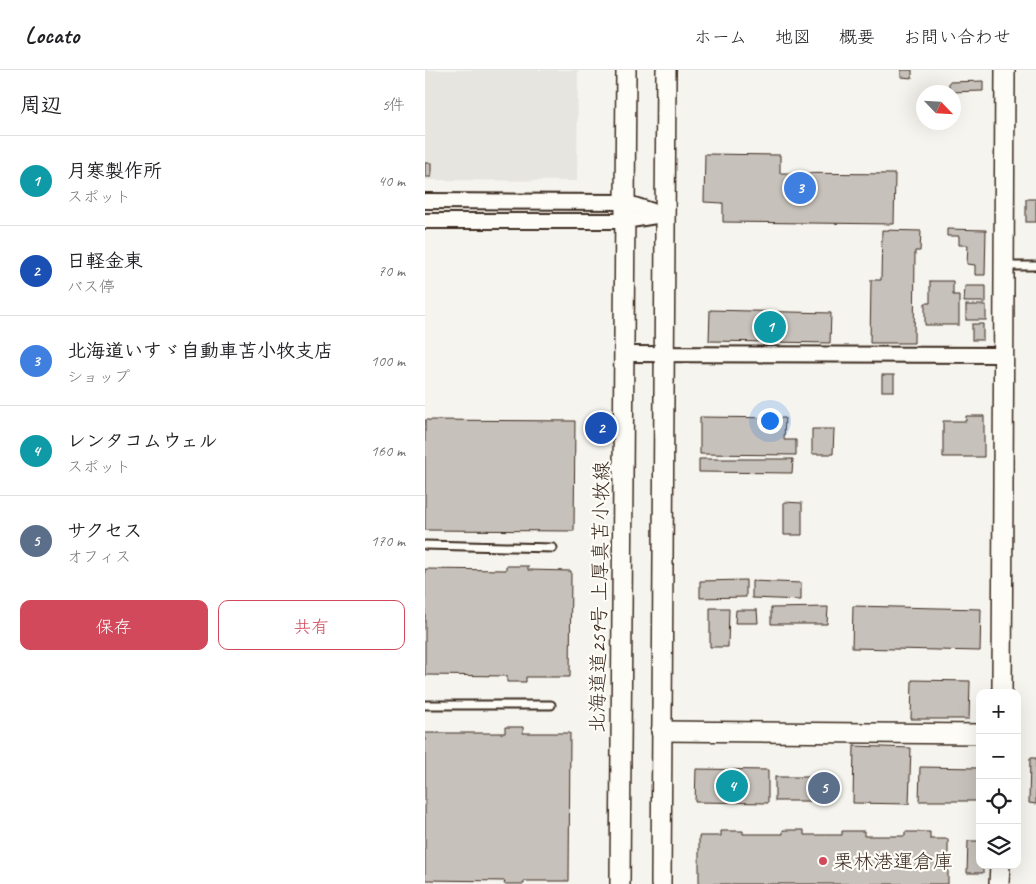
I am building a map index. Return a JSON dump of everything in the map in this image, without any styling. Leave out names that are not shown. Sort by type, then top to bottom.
[{"type":"main road","name":"北海道道259号 上厚真苫小牧線","points":[[620,884],[626,70]]},
{"type":"main road","points":[[661,884],[666,70]]},
{"type":"main road","points":[[1002,689],[1005,70]]},
{"type":"main road","points":[[661,732],[976,734]]},
{"type":"main road","points":[[999,869],[999,884]]},
{"type":"street","points":[[425,201],[625,202],[665,215]]},
{"type":"street","points":[[425,221],[625,221],[665,215]]},
{"type":"street","points":[[624,354],[1003,355]]},
{"type":"lane","points":[[1003,266],[1036,266]]},
{"type":"lane","points":[[425,544],[553,548]]},
{"type":"lane","points":[[425,705],[551,705]]},
{"type":"shaded area","points":[[425,70],[578,70],[577,181],[425,180]]},
{"type":"building","points":[[901,70],[912,70],[912,78],[901,77]]},
{"type":"building","points":[[983,81],[983,91],[961,92],[961,85],[949,85],[949,82]]},
{"type":"building","points":[[705,154],[780,155],[780,173],[895,174],[894,224],[723,222],[723,203],[704,202]]},
{"type":"building","points":[[425,163],[431,163],[431,177],[425,177]]},
{"type":"building","points":[[1026,199],[1036,199],[1036,222],[1026,222]]},
{"type":"building","points":[[947,229],[986,230],[985,275],[975,275],[975,265],[967,264],[968,245],[959,245],[959,236],[947,236]]},
{"type":"building","points":[[882,230],[921,231],[920,251],[915,251],[914,343],[870,343],[871,280],[881,280]]},
{"type":"building","points":[[930,281],[953,281],[953,295],[959,295],[959,325],[925,325],[925,303],[930,303]]},
{"type":"building","points":[[965,286],[986,286],[986,302],[964,302]]},
{"type":"building","points":[[966,305],[986,305],[986,320],[966,320]]},
{"type":"building","points":[[710,310],[831,313],[830,343],[709,341]]},
{"type":"building","points":[[972,324],[983,324],[983,340],[972,340]]},
{"type":"building","points":[[882,375],[894,375],[894,391],[882,391]]},
{"type":"building","points":[[966,416],[984,416],[984,457],[943,457],[943,421],[966,421]]},
{"type":"building","points":[[700,417],[785,418],[784,440],[796,440],[796,455],[700,454]]},
{"type":"building","points":[[425,420],[575,421],[574,531],[425,530]]},
{"type":"building","points":[[812,429],[834,429],[833,454],[812,454]]},
{"type":"building","points":[[699,459],[793,459],[792,473],[699,472]]},
{"type":"building","points":[[784,502],[802,503],[802,535],[784,535]]},
{"type":"building","points":[[506,566],[528,566],[528,570],[571,571],[570,677],[526,677],[526,682],[507,682],[507,676],[425,675],[425,569],[506,570]]},
{"type":"building","points":[[746,580],[746,597],[700,598],[700,581]]},
{"type":"building","points":[[752,581],[801,583],[801,600],[752,598]]},
{"type":"building","points":[[853,606],[981,609],[980,651],[852,648]]},
{"type":"building","points":[[828,607],[827,624],[771,624],[771,608]]},
{"type":"building","points":[[710,608],[729,608],[728,647],[710,647]]},
{"type":"building","points":[[736,610],[757,610],[758,623],[735,623]]},
{"type":"building","points":[[912,680],[970,681],[969,719],[911,719]]},
{"type":"building","points":[[505,727],[523,727],[523,733],[570,733],[569,881],[524,881],[524,884],[504,884],[505,881],[425,880],[425,733],[505,733]]},
{"type":"building","points":[[854,746],[911,748],[909,804],[853,803]]},
{"type":"building","points":[[1030,758],[1036,758],[1036,804],[1029,803]]},
{"type":"building","points":[[920,767],[976,768],[976,801],[919,801]]},
{"type":"building","points":[[696,769],[768,770],[768,803],[695,802]]},
{"type":"building","points":[[775,777],[829,777],[829,801],[775,801]]},
{"type":"building","name":"栗林港運倉庫","points":[[783,830],[804,830],[804,835],[842,835],[842,831],[864,831],[864,836],[905,836],[905,832],[930,832],[930,839],[948,839],[948,884],[699,884],[699,836],[721,836],[721,831],[743,831],[743,834],[783,834]]},
{"type":"building","points":[[968,841],[976,841],[976,869],[983,869],[983,873],[967,873]]},
{"type":"place","name":"北海道いすゞ自動車苫小牧支店","points":[[800,188]]},
{"type":"place","name":"月寒製作所","points":[[770,327]]},
{"type":"place","name":"日軽金東","points":[[601,428]]},
{"type":"place","name":"レンタコムウェル","points":[[732,786]]},
{"type":"place","name":"サクセス","points":[[824,788]]},
{"type":"place","name":"栗林港運倉庫","points":[[823,861]]}]
